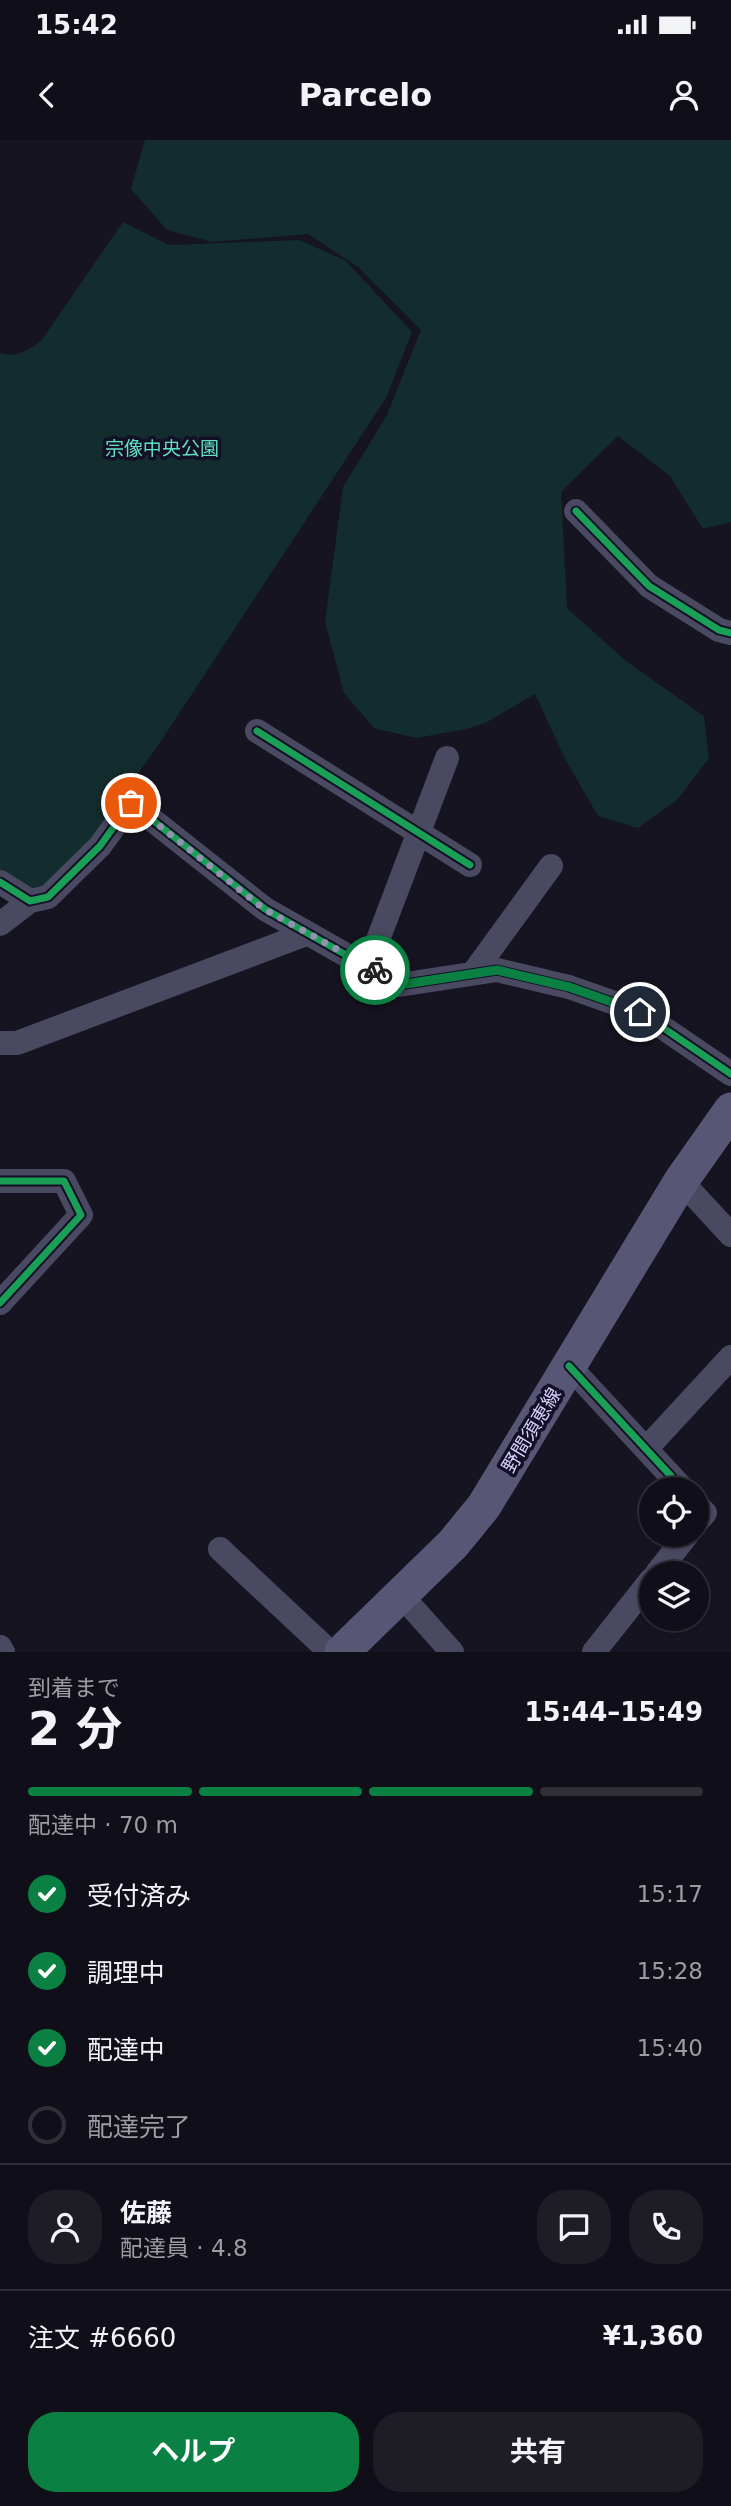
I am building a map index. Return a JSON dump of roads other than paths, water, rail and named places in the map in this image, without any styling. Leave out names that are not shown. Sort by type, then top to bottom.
[{"type":"main road","name":"野間須恵線","points":[[342,1652],[453,1544],[484,1506],[681,1181],[731,1110]]},
{"type":"street","points":[[576,511],[649,586],[719,630],[731,633]]},
{"type":"street","points":[[257,731],[470,865]]},
{"type":"street","points":[[368,965],[447,758]]},
{"type":"street","points":[[0,924],[30,901],[48,897],[100,846],[131,803],[264,909],[368,965],[399,985],[497,970],[569,987],[640,1012],[731,1074]]},
{"type":"street","points":[[474,972],[551,866]]},
{"type":"street","points":[[0,882],[30,901]]},
{"type":"street","points":[[0,1043],[18,1043],[306,933]]},
{"type":"street","points":[[0,1181],[64,1181],[81,1215],[0,1303]]},
{"type":"street","points":[[681,1181],[731,1236]]},
{"type":"street","points":[[646,1448],[731,1357]]},
{"type":"street","points":[[569,1366],[672,1477]]},
{"type":"street","points":[[666,1561],[678,1547]]},
{"type":"street","points":[[220,1549],[330,1652]]},
{"type":"street","points":[[400,1594],[452,1652]]},
{"type":"street","points":[[594,1652],[639,1595]]},
{"type":"street","points":[[0,1647],[3,1652]]},
{"type":"park label","name":"宗像中央公園","points":[[162,448]]}]
